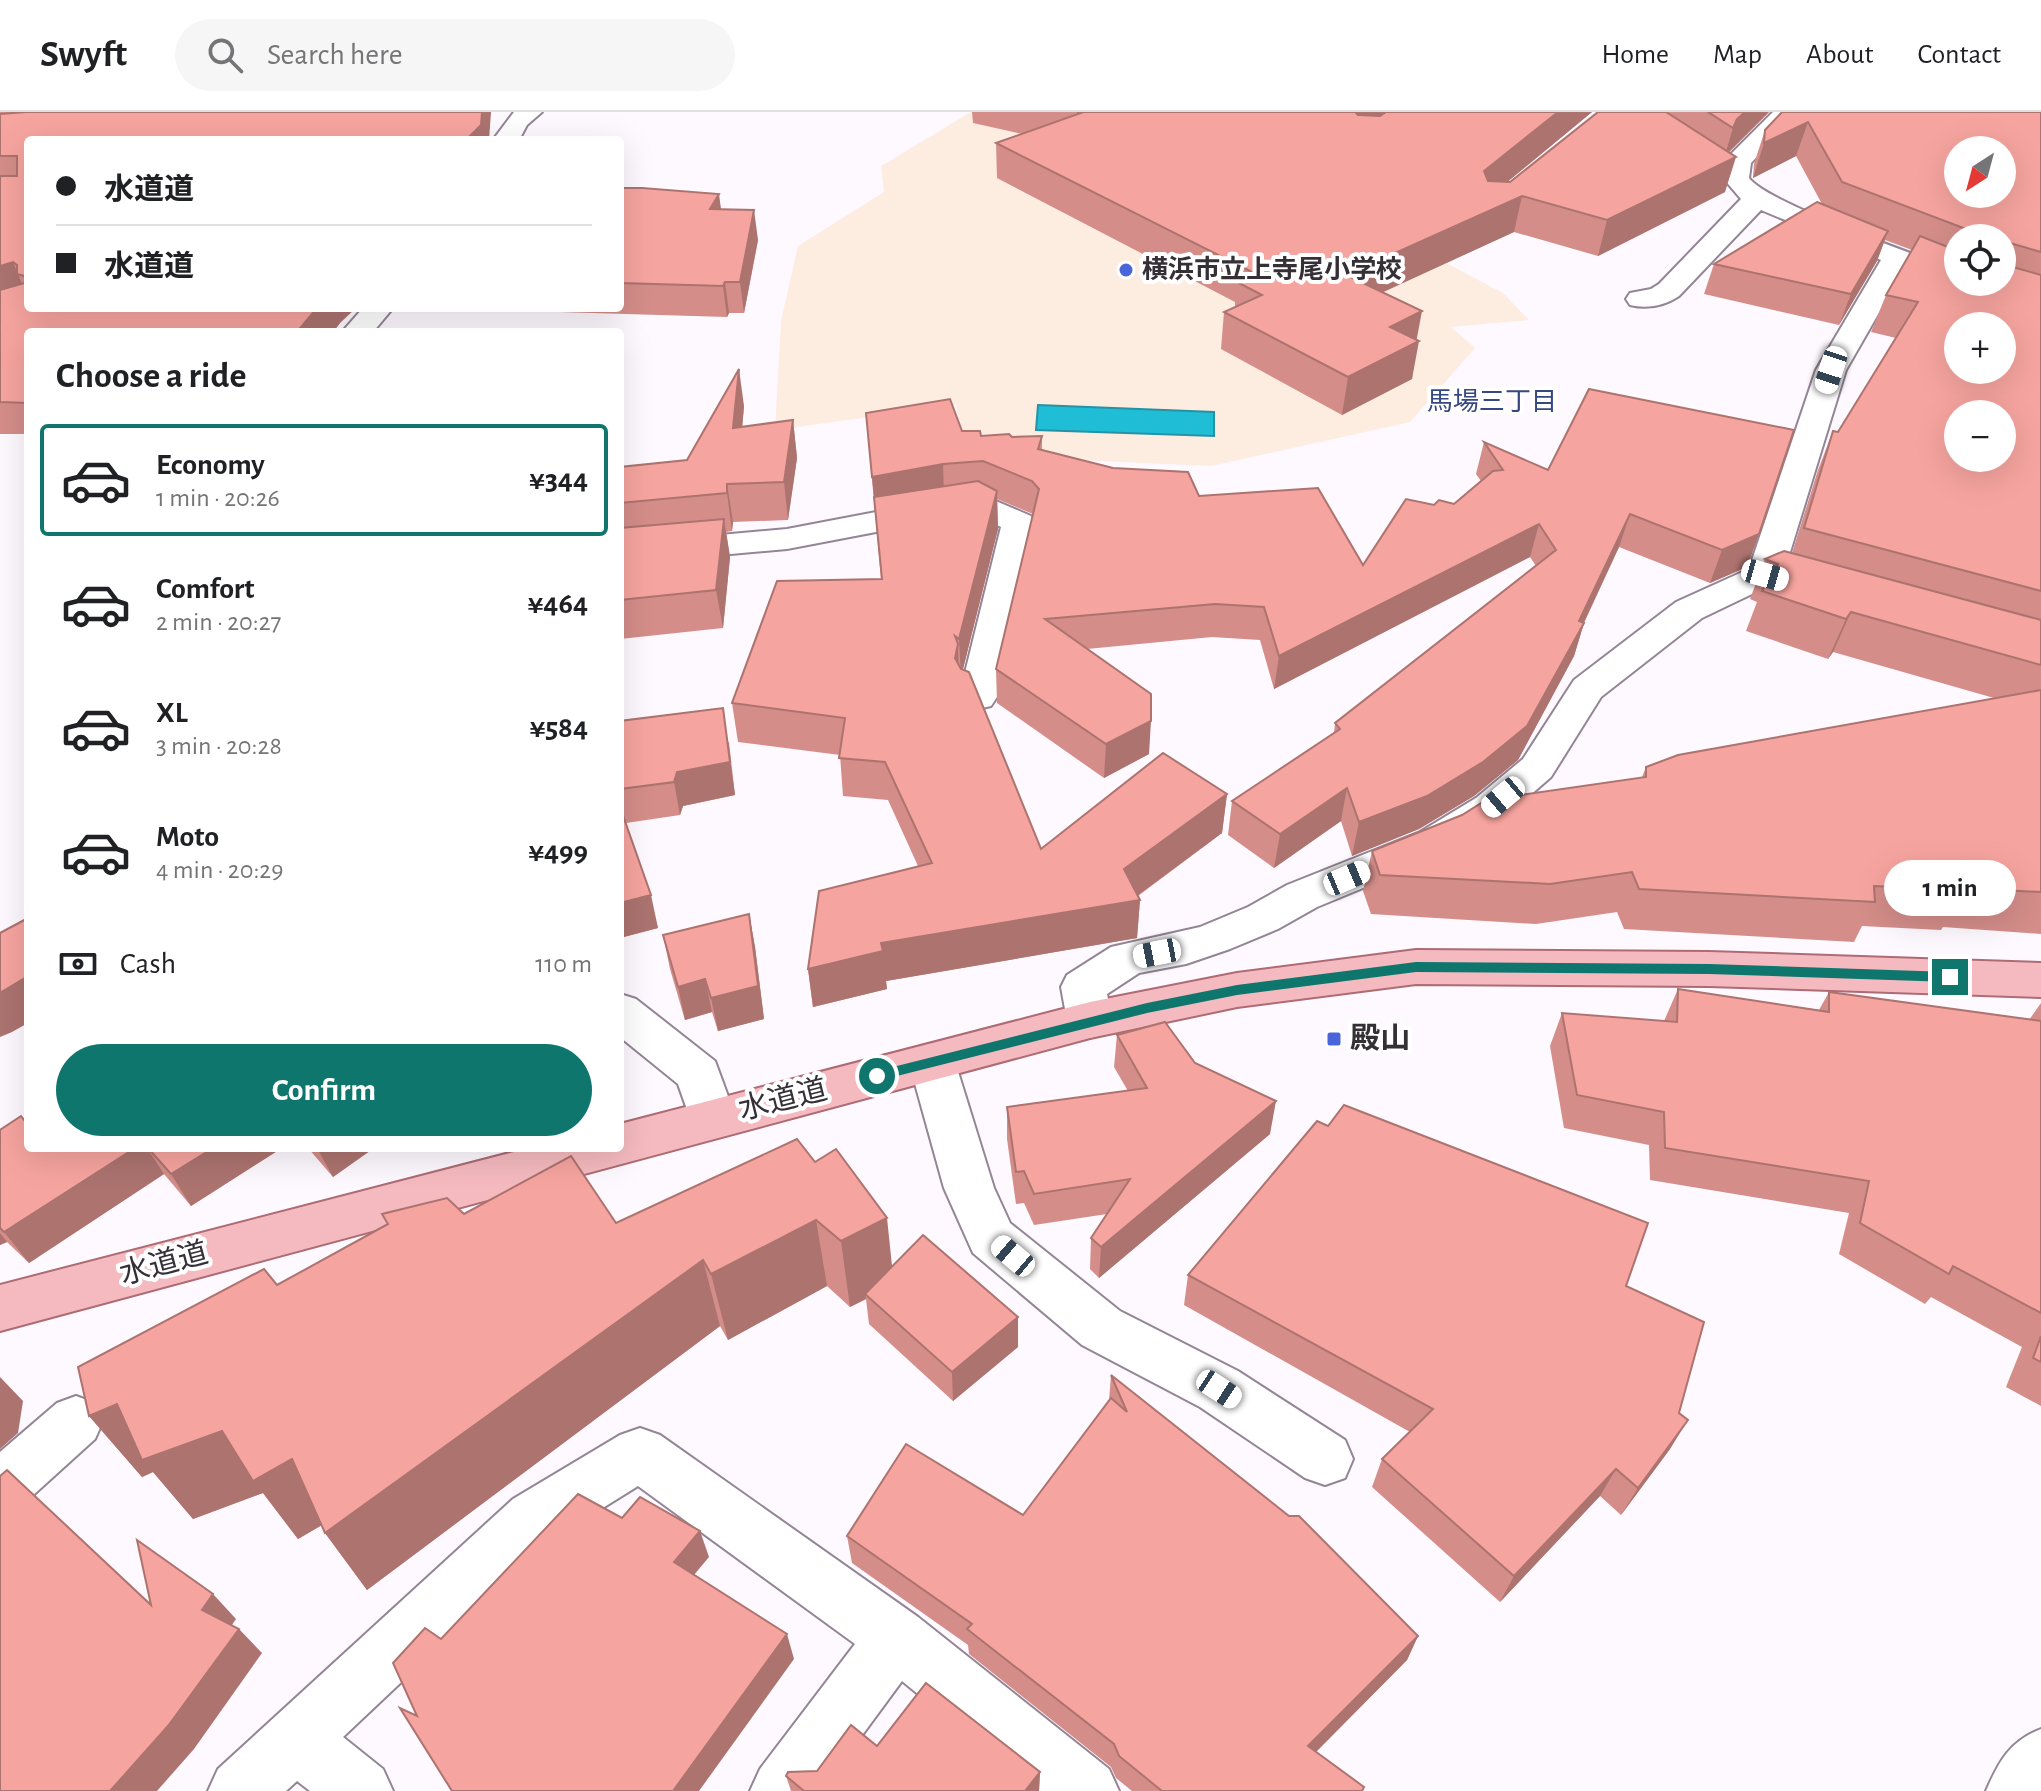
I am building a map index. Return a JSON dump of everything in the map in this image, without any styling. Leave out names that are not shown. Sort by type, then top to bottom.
[{"type":"main road","name":"水道道","points":[[624,1143],[1090,1020],[1237,990],[1416,967],[1709,969],[2041,980]]},
{"type":"main road","name":"水道道","points":[[0,1308],[591,1152]]},
{"type":"street","points":[[508,136],[517,121],[530,112]]},
{"type":"street","points":[[1751,194],[1736,178],[1738,161],[1787,112]]},
{"type":"street","points":[[1717,177],[1897,257],[1944,274]]},
{"type":"street","points":[[1640,299],[1658,297],[1669,290],[1751,194]]},
{"type":"street","points":[[1090,1020],[1083,987],[1127,959],[1186,948],[1215,938],[1263,918],[1302,896],[1435,842],[1490,808],[1537,768],[1587,689],[1689,610],[1780,580],[1831,370],[1897,257]]},
{"type":"street","points":[[361,328],[375,312]]},
{"type":"street","points":[[624,554],[787,539],[944,509],[984,506],[1019,523],[978,697]]},
{"type":"street","points":[[624,1014],[698,1074],[712,1118]]},
{"type":"street","points":[[932,1062],[969,1188],[991,1238],[1101,1328],[1219,1389],[1325,1459]]},
{"type":"street","points":[[0,1488],[76,1421]]},
{"type":"street","points":[[240,1791],[533,1519],[640,1454],[897,1638],[1087,1791]]},
{"type":"street","points":[[782,1791],[897,1638]]},
{"type":"street","points":[[295,1739],[361,1791]]},
{"type":"street","points":[[2018,1791],[2041,1760]]},
{"type":"shaded area","name":"横浜市立上寺尾小学校","points":[[971,112],[1287,179],[1503,293],[1529,320],[1451,327],[1475,348],[1410,422],[1211,466],[967,455],[956,405],[775,430],[781,321],[798,246],[884,192],[881,166]]},
{"type":"water","points":[[1038,405],[1214,412],[1214,436],[1036,430]]},
{"type":"building","points":[[482,112],[481,125],[470,136],[24,136],[24,276],[17,274],[17,265],[13,262],[0,266],[0,176],[17,176],[17,156],[0,156],[0,114]]},
{"type":"building","points":[[1077,112],[1355,112],[1358,115],[1380,116],[1386,112],[1558,112],[1484,171],[1488,181],[1510,182],[1598,112],[1666,112],[1736,157],[1607,220],[1522,196],[1346,275],[1422,311],[1390,327],[1419,341],[1348,377],[1224,312],[1262,295],[1237,282],[1256,274],[996,143],[1081,113]]},
{"type":"building","points":[[1708,112],[1745,112],[1733,128]]},
{"type":"building","points":[[1782,112],[2041,112],[2041,252],[2016,245],[2016,224],[1953,224],[1842,182],[1808,122],[1764,143],[1765,130]]},
{"type":"building","points":[[624,188],[719,194],[710,209],[754,210],[740,282],[725,282],[723,286],[624,283]]},
{"type":"building","points":[[1817,202],[1888,231],[1851,294],[1714,264]]},
{"type":"building","points":[[1920,236],[1944,245],[1944,296],[2016,296],[2016,268],[2041,275],[2041,591],[1804,528],[1833,431],[1838,432],[1918,302],[1886,295]]},
{"type":"building","points":[[24,283],[24,312],[314,312],[300,328],[24,328],[24,403],[0,402],[0,290]]},
{"type":"building","points":[[739,369],[733,428],[793,420],[784,482],[727,484],[727,493],[624,503],[624,467],[687,460]]},
{"type":"building","points":[[1589,389],[1794,430],[1759,534],[1722,550],[1630,514],[1579,621],[1584,623],[1527,726],[1483,762],[1427,796],[1359,822],[1347,788],[1280,834],[1232,801],[1340,729],[1335,723],[1556,550],[1539,524],[1279,656],[1264,607],[1215,604],[1045,619],[1151,694],[1151,721],[1106,744],[996,669],[1039,489],[1032,481],[983,461],[943,464],[872,477],[866,413],[950,399],[962,431],[980,431],[981,436],[1042,436],[1038,449],[1113,468],[1188,472],[1199,496],[1318,488],[1363,565],[1406,499],[1434,505],[1439,500],[1454,504],[1493,471],[1503,470],[1484,442],[1548,470]]},
{"type":"building","points":[[978,481],[997,491],[959,639],[955,636],[958,644],[955,658],[961,669],[969,672],[1041,849],[1163,753],[1227,794],[1124,869],[1140,900],[881,943],[883,951],[808,969],[819,891],[932,863],[885,762],[839,758],[845,718],[732,703],[777,581],[882,579],[874,497]]},
{"type":"building","points":[[724,519],[716,590],[624,600],[624,528]]},
{"type":"building","points":[[1784,551],[2041,620],[2041,665],[1851,612],[1846,619],[1762,591],[1778,564],[1765,559]]},
{"type":"building","points":[[2041,690],[2041,892],[1874,886],[1875,902],[1639,889],[1632,872],[1550,884],[1380,875],[1372,851],[1462,815],[1486,800],[1646,777],[1646,767],[1678,755]]},
{"type":"building","points":[[723,708],[730,762],[677,772],[674,782],[624,788],[624,720]]},
{"type":"building","points":[[624,818],[651,895],[624,902]]},
{"type":"building","points":[[749,914],[758,986],[711,998],[705,979],[678,987],[663,935]]},
{"type":"building","points":[[24,920],[24,978],[0,993],[0,933]]},
{"type":"building","points":[[1678,989],[1829,1012],[1829,992],[2041,1021],[2041,1313],[1953,1266],[1949,1274],[1860,1223],[1869,1181],[1665,1148],[1664,1112],[1577,1095],[1562,1013],[1677,1022]]},
{"type":"building","points":[[1165,1022],[1195,1063],[1276,1101],[1101,1247],[1091,1238],[1130,1179],[1034,1194],[1024,1171],[1016,1172],[1007,1107],[1147,1088],[1117,1035]]},
{"type":"building","points":[[1344,1105],[1648,1223],[1626,1286],[1704,1322],[1679,1413],[1688,1420],[1638,1488],[1616,1469],[1514,1576],[1382,1459],[1433,1409],[1188,1275],[1317,1121],[1328,1126]]},
{"type":"building","points":[[21,1116],[24,1120],[24,1152],[129,1152],[4,1232],[0,1228],[0,1130]]},
{"type":"building","points":[[797,1139],[815,1162],[836,1149],[887,1218],[841,1241],[816,1220],[711,1274],[703,1260],[325,1533],[292,1459],[253,1481],[222,1431],[142,1460],[117,1404],[89,1416],[78,1367],[264,1269],[277,1285],[388,1224],[382,1214],[447,1198],[464,1214],[571,1156],[616,1223]]},
{"type":"building","points":[[152,1152],[207,1152],[171,1174]]},
{"type":"building","points":[[923,1235],[1018,1317],[952,1372],[865,1294]]},
{"type":"building","points":[[2041,1336],[2041,1362],[2033,1358]]},
{"type":"building","points":[[1111,1375],[1289,1516],[1299,1516],[1418,1636],[1308,1746],[1364,1787],[1362,1791],[1162,1791],[1119,1756],[1114,1744],[967,1629],[972,1624],[847,1536],[906,1444],[1023,1515],[1111,1398],[1127,1412]]},
{"type":"building","points":[[7,1470],[151,1605],[137,1540],[213,1594],[202,1610],[239,1629],[168,1726],[110,1791],[0,1791],[0,1476]]},
{"type":"building","points":[[578,1494],[622,1518],[640,1497],[700,1531],[674,1562],[787,1634],[673,1791],[452,1791],[400,1708],[417,1716],[393,1663],[425,1628],[441,1639]]},
{"type":"building","points":[[926,1683],[1040,1772],[1025,1791],[804,1791],[786,1776],[788,1772],[817,1771],[851,1725],[877,1746]]},
{"type":"place","name":"横浜市立上寺尾小学校","points":[[1126,270]]},
{"type":"place","name":"殿山","points":[[1334,1039]]},
{"type":"district","name":"馬場三丁目","points":[[1492,402]]},
{"type":"route","points":[[877,1076],[1147,1008],[1237,990],[1416,967],[1709,969],[1950,977]]}]
